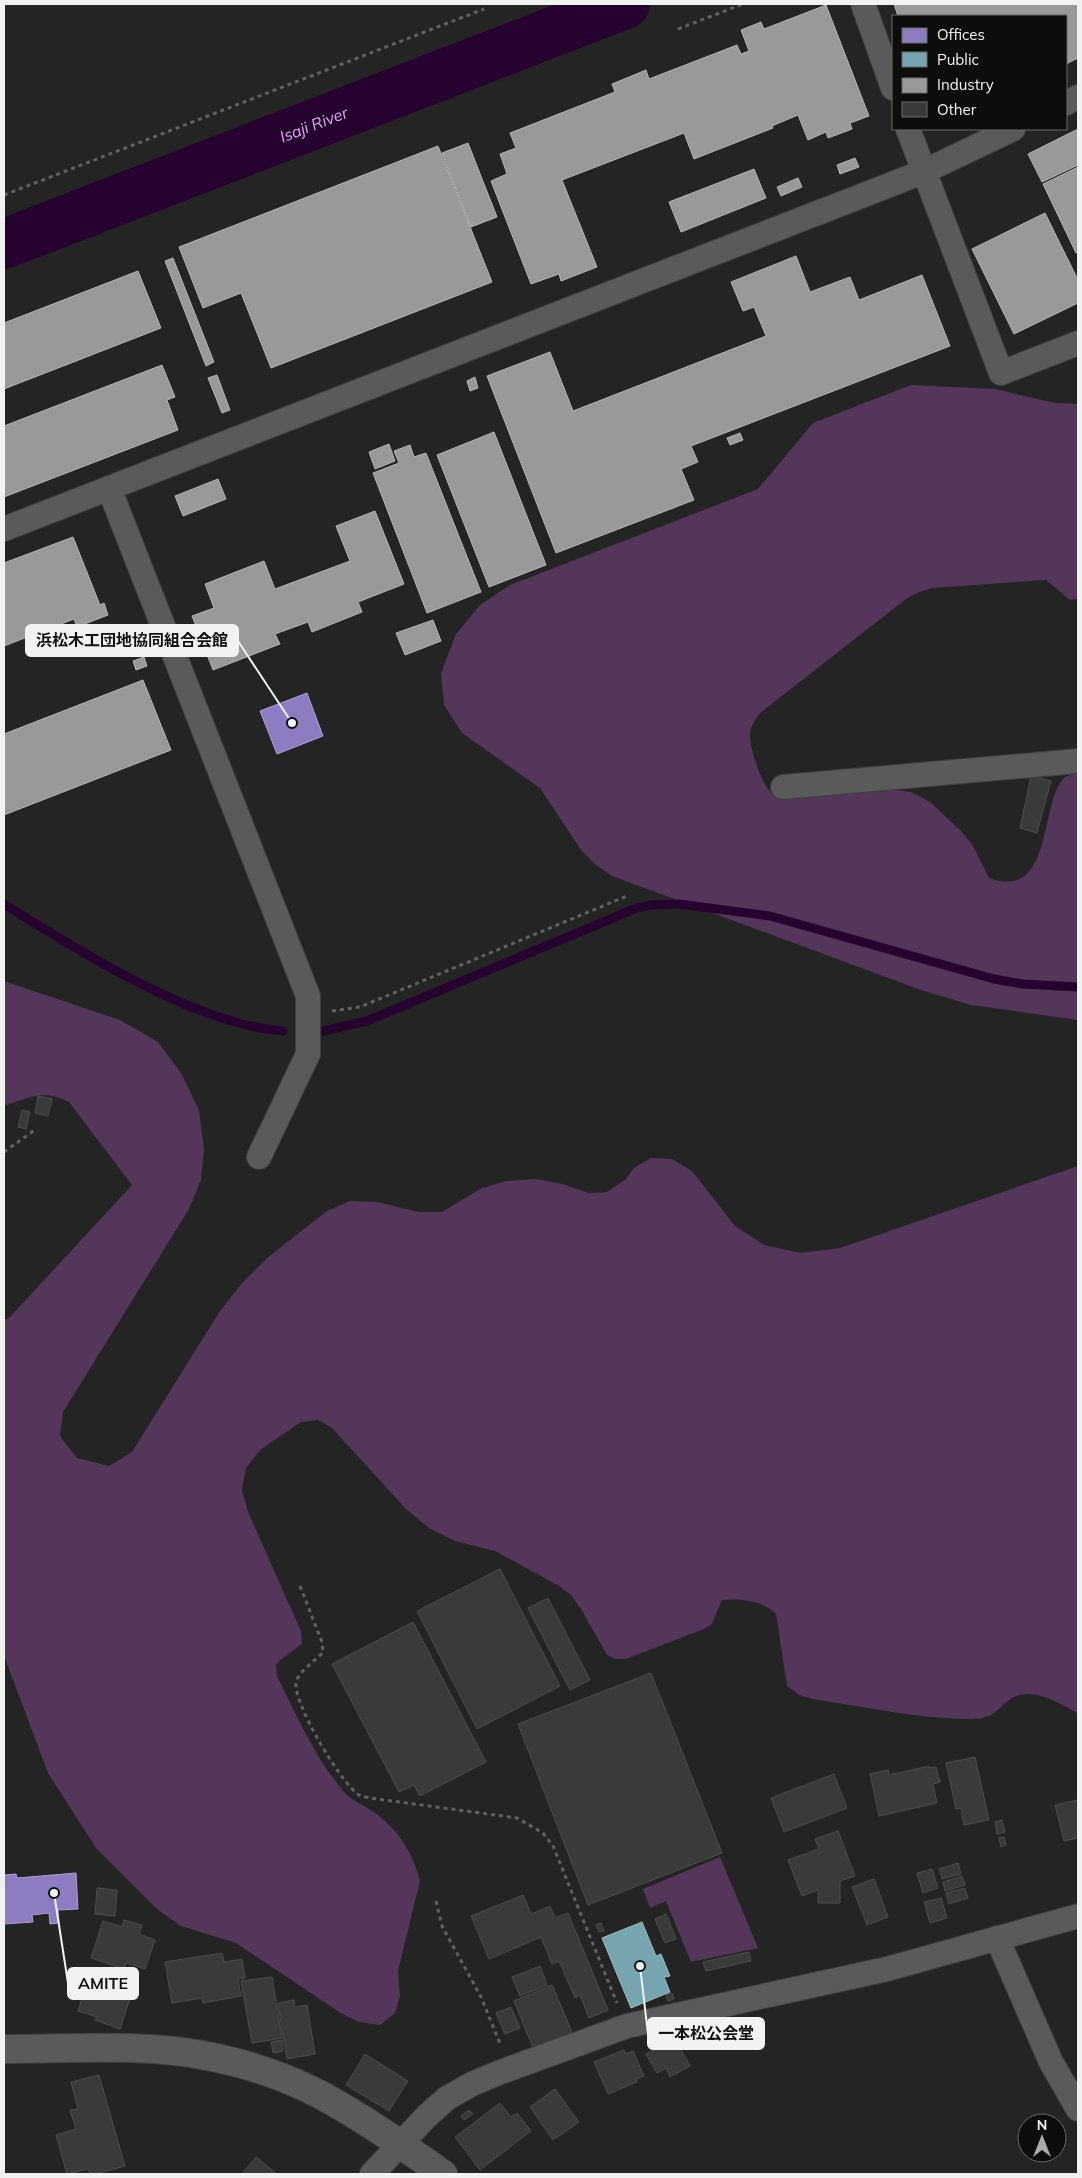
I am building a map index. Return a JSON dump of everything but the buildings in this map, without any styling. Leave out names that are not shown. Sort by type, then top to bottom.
[{"type":"street","points":[[863,4],[892,85]]},
{"type":"street","points":[[908,130],[1001,373],[1078,343]]},
{"type":"street","points":[[4,529],[923,172],[1011,130]]},
{"type":"street","points":[[109,488],[308,996],[308,1054],[259,1156]]},
{"type":"street","points":[[783,787],[1078,761]]},
{"type":"street","points":[[372,2174],[447,2098],[472,2084],[627,2026],[887,1969],[1078,1916]]},
{"type":"street","points":[[997,1938],[1051,2062],[1078,2110]]},
{"type":"street","points":[[4,2049],[152,2049],[195,2054],[237,2063],[279,2076],[318,2094],[400,2144],[443,2174]]},
{"type":"path","points":[[678,29],[743,4]]},
{"type":"path","points":[[4,195],[484,9]]},
{"type":"path","points":[[308,1013],[360,1007],[627,896]]},
{"type":"path","points":[[4,1152],[36,1130]]},
{"type":"path","points":[[300,1586],[322,1642],[323,1652],[300,1675],[296,1682],[297,1691],[306,1718],[320,1743],[350,1786],[359,1795],[370,1798],[517,1818],[543,1833],[553,1846],[627,2026]]},
{"type":"path","points":[[436,1901],[442,1926],[481,1997],[511,2069]]},
{"type":"shaded area","points":[[911,385],[995,389],[1055,403],[1078,404],[1078,599],[1070,600],[1046,580],[933,588],[919,592],[906,599],[760,713],[752,725],[750,734],[753,755],[766,786],[771,792],[779,796],[888,789],[911,792],[930,802],[961,831],[973,846],[989,878],[1010,882],[1025,876],[1035,863],[1042,846],[1056,790],[1064,778],[1078,772],[1078,1020],[971,1005],[921,990],[612,876],[595,864],[581,850],[540,788],[462,733],[444,705],[441,673],[456,634],[480,605],[510,585],[758,489],[813,423]]},
{"type":"shaded area","points":[[4,981],[120,1020],[158,1042],[181,1073],[199,1110],[204,1149],[201,1180],[189,1209],[63,1412],[60,1436],[77,1458],[109,1466],[132,1452],[220,1311],[242,1283],[267,1258],[327,1211],[350,1201],[377,1202],[419,1212],[442,1212],[482,1188],[506,1181],[536,1179],[562,1184],[589,1193],[607,1192],[625,1180],[634,1168],[651,1158],[672,1159],[692,1171],[735,1226],[764,1245],[801,1253],[840,1248],[1078,1166],[1078,1713],[1055,1701],[1030,1694],[1014,1697],[986,1717],[971,1719],[912,1715],[799,1695],[787,1686],[776,1614],[765,1606],[744,1600],[722,1600],[712,1624],[704,1629],[626,1659],[615,1659],[607,1655],[571,1595],[559,1586],[495,1551],[455,1541],[429,1528],[406,1509],[332,1428],[318,1420],[301,1422],[260,1450],[246,1468],[242,1490],[248,1512],[301,1631],[302,1643],[276,1665],[277,1676],[324,1765],[347,1795],[381,1817],[403,1841],[413,1860],[420,1881],[398,1971],[400,1996],[395,2013],[380,2025],[359,2022],[339,2012],[236,1943],[181,1926],[158,1910],[96,1848],[48,1773],[4,1656],[4,1320],[9,1318],[132,1185],[69,1102],[44,1095],[29,1097],[4,1106]]},
{"type":"shaded area","points":[[720,1857],[758,1948],[691,1962],[666,1901],[650,1908],[643,1889]]},
{"type":"waterway","name":"Isaji River","points":[[4,244],[625,4]]},
{"type":"waterway","points":[[4,904],[102,963],[175,1000],[212,1015],[249,1025],[283,1031]]},
{"type":"waterway","points":[[323,1031],[367,1021],[637,908],[651,905],[679,904],[770,916],[994,979],[1022,984],[1078,987]]},
{"type":"place","name":"浜松木工団地協同組合会館","points":[[292,723]]},
{"type":"place","name":"AMITE","points":[[54,1893]]},
{"type":"place","name":"一本松公会堂","points":[[640,1966]]}]
